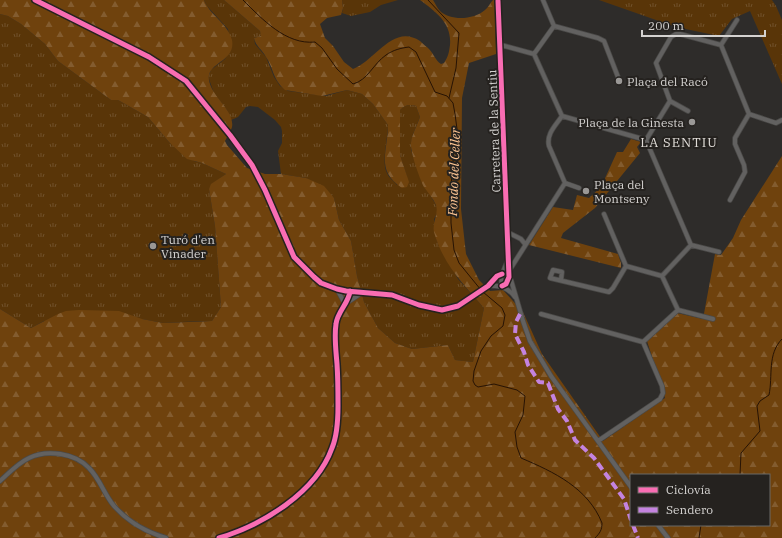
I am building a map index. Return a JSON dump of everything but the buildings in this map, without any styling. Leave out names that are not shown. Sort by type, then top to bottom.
[{"type":"street","points":[[35,0],[149,57],[186,81],[230,135],[252,165],[265,190],[294,257],[321,283],[336,289],[392,295],[419,305],[442,310],[453,308],[487,287],[502,274]]},
{"type":"street","points":[[543,0],[554,26]]},
{"type":"street","name":"Carretera de la Sentiu","points":[[498,1],[501,45],[508,272],[516,299]]},
{"type":"street","points":[[721,45],[737,20]]},
{"type":"street","points":[[534,54],[554,26]]},
{"type":"street","points":[[554,26],[602,40],[605,43],[618,77]]},
{"type":"street","points":[[688,111],[670,101],[656,63],[671,36],[674,34],[680,34],[721,45]]},
{"type":"street","points":[[501,45],[534,54]]},
{"type":"street","points":[[721,45],[750,114],[776,123],[782,120]]},
{"type":"street","points":[[534,54],[562,116],[646,140]]},
{"type":"street","points":[[646,140],[670,101]]},
{"type":"street","points":[[730,200],[745,172],[744,165],[735,144],[735,138],[750,114]]},
{"type":"street","points":[[562,116],[550,134],[548,140],[549,146],[565,183],[579,188]]},
{"type":"street","points":[[646,140],[691,245]]},
{"type":"street","points":[[508,272],[565,183]]},
{"type":"street","points":[[604,214],[626,266]]},
{"type":"street","points":[[507,232],[521,239],[525,244]]},
{"type":"street","points":[[521,239],[530,236]]},
{"type":"street","points":[[691,245],[719,252]]},
{"type":"street","points":[[662,276],[691,245]]},
{"type":"street","points":[[508,260],[500,281],[502,286],[510,291],[516,299],[522,321],[530,341],[551,376],[630,486]]},
{"type":"street","points":[[487,287],[502,286],[506,284],[513,265]]},
{"type":"street","points":[[626,266],[662,276],[678,310]]},
{"type":"street","points":[[561,280],[609,292],[626,266]]},
{"type":"street","points":[[502,274],[509,278]]},
{"type":"street","points":[[336,289],[345,304]]},
{"type":"street","points":[[219,538],[236,532],[275,513],[308,486],[324,467],[334,441],[338,408],[338,376],[335,330],[337,318],[349,298],[348,291]]},
{"type":"street","points":[[345,304],[363,292]]},
{"type":"street","points":[[678,310],[713,319]]},
{"type":"street","points":[[643,342],[678,310]]},
{"type":"street","points":[[541,314],[643,342]]},
{"type":"street","points":[[598,441],[660,399],[663,393],[662,386],[643,342]]},
{"type":"street","points":[[0,481],[19,464],[40,454],[55,453],[69,455],[82,462],[89,468],[107,496],[122,514],[143,530],[166,538]]},
{"type":"street","points":[[659,526],[668,538]]},
{"type":"green space","points":[[0,0],[204,0],[210,10],[226,28],[232,40],[230,53],[212,69],[209,74],[211,86],[227,109],[232,121],[232,127],[225,141],[227,145],[247,168],[265,174],[281,174],[306,178],[324,186],[334,198],[339,220],[351,241],[357,276],[364,302],[378,328],[395,343],[412,349],[448,345],[455,360],[473,362],[484,308],[461,282],[448,264],[434,232],[437,208],[422,183],[411,147],[412,136],[420,117],[416,106],[407,105],[400,110],[400,155],[409,182],[407,187],[402,188],[388,174],[385,152],[388,125],[373,104],[362,94],[347,90],[322,96],[285,90],[275,77],[269,61],[255,41],[254,38],[261,36],[260,31],[224,0],[342,0],[343,8],[341,15],[327,18],[320,24],[325,38],[333,46],[344,62],[353,69],[369,59],[385,45],[401,37],[410,37],[420,41],[431,51],[441,64],[444,63],[450,48],[450,37],[446,24],[432,9],[420,0],[433,0],[439,10],[444,14],[456,18],[462,18],[475,16],[486,9],[493,0],[495,0],[496,54],[469,63],[462,98],[461,209],[466,254],[479,280],[490,291],[503,290],[523,312],[542,354],[603,441],[665,398],[647,341],[677,313],[703,319],[715,254],[721,255],[733,238],[741,220],[782,156],[782,538],[0,538],[0,309],[31,328],[66,311],[79,310],[119,311],[142,319],[163,323],[212,321],[221,307],[215,226],[209,189],[211,184],[226,174],[202,163],[187,159],[169,142],[148,117],[118,100],[111,100],[58,61],[45,44],[21,24],[8,16],[0,14]]},
{"type":"green space","points":[[204,0],[224,0],[260,31],[262,36],[254,38],[255,44],[266,57],[274,77],[280,86],[288,91],[326,96],[347,90],[362,94],[373,104],[388,125],[385,169],[397,185],[407,177],[400,155],[400,110],[407,105],[416,106],[420,117],[413,134],[411,150],[421,179],[437,207],[437,213],[434,219],[437,241],[458,279],[484,308],[473,362],[455,360],[448,345],[412,349],[395,343],[378,328],[364,302],[357,276],[351,241],[339,220],[334,198],[306,178],[281,174],[278,151],[282,143],[282,131],[281,127],[275,120],[258,107],[250,106],[246,107],[238,117],[231,120],[227,110],[214,93],[209,75],[211,70],[225,59],[231,50],[228,29],[207,6]]},
{"type":"green space","points":[[342,0],[398,0],[381,5],[370,12],[351,16],[342,13]]},
{"type":"green space","points":[[599,0],[772,0],[782,20],[782,84],[750,11],[732,19],[719,36],[676,27]]},
{"type":"green space","points":[[0,14],[8,16],[21,24],[45,44],[58,61],[111,100],[118,100],[148,117],[169,142],[194,161],[226,174],[212,184],[209,189],[215,226],[221,307],[212,321],[163,323],[142,319],[44,321],[31,328],[0,309]]},
{"type":"green space","points":[[631,139],[641,142],[637,147],[640,153],[595,208],[563,233],[561,238],[618,254],[621,268],[529,245],[553,207],[573,210],[577,195],[589,198],[601,187],[617,152],[623,152]]},
{"type":"waterway","points":[[243,0],[266,22],[284,35],[304,42],[315,42],[322,48],[337,69],[353,84],[363,79],[381,59],[391,52],[409,47],[416,52],[435,92],[447,96],[453,103],[457,129],[451,186],[451,223],[454,250],[459,263],[481,290]]},
{"type":"waterway","name":"Fondo del Celler","points":[[428,0],[459,33],[456,68],[449,98]]},
{"type":"waterway","points":[[483,292],[502,308],[505,315],[503,326],[491,336],[481,351],[474,371],[473,381],[478,387],[494,384],[517,390],[525,396],[523,415],[515,432],[517,447],[521,458],[557,475],[579,491],[588,500],[602,523],[602,528],[595,538]]},
{"type":"waterway","points":[[740,474],[741,453],[760,431],[757,406],[760,401],[769,395],[772,358],[777,345],[782,339]]},
{"type":"waterway","points":[[699,538],[701,526]]},
{"type":"marked path","points":[[520,314],[516,322],[515,334],[524,352],[528,365],[539,382],[548,383],[558,409],[567,421],[575,440],[594,458],[624,499],[630,517]]},
{"type":"marked path","points":[[633,526],[638,538]]},
{"type":"cycle path","points":[[35,0],[149,57],[186,81],[230,135],[252,165],[265,190],[294,257],[321,283],[346,291],[392,295],[419,305],[442,310],[458,306],[488,286],[497,276],[502,274]]},
{"type":"cycle path","points":[[498,1],[509,277],[506,284],[502,286]]},
{"type":"cycle path","points":[[219,538],[253,525],[286,505],[301,493],[314,479],[324,464],[334,443],[337,422],[338,380],[335,339],[336,324],[338,315],[348,300],[350,291]]},
{"type":"place","name":"Plaça del Racó","points":[[619,81]]},
{"type":"place","name":"Plaça de la Ginesta","points":[[692,122]]},
{"type":"place","name":"Plaça del Montseny","points":[[586,191]]},
{"type":"place","name":"Turó d'en Vinader","points":[[153,246]]},
{"type":"district","name":"LA SENTIU","points":[[679,142]]}]
